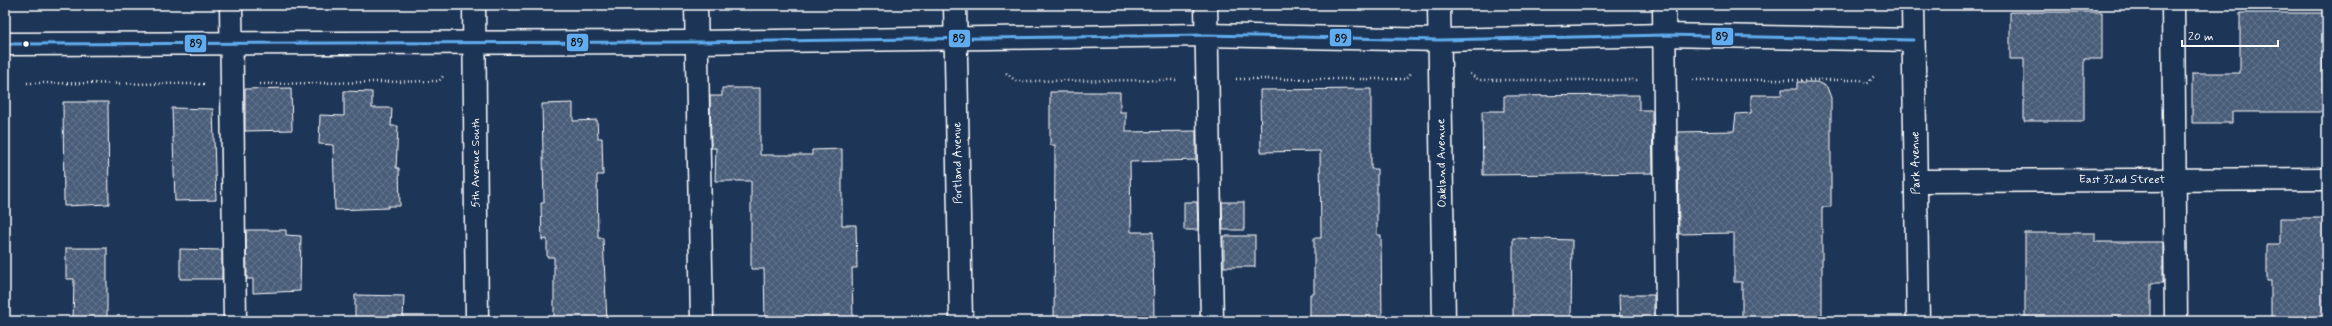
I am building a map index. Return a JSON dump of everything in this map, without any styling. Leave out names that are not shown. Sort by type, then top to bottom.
[{"type":"street","points":[[231,5],[235,321]]},
{"type":"street","name":"5th Avenue South","points":[[474,5],[477,321]]},
{"type":"street","points":[[696,5],[702,321]]},
{"type":"street","name":"Portland Avenue","points":[[955,5],[961,321]]},
{"type":"street","points":[[1206,5],[1212,321]]},
{"type":"street","name":"Oakland Avenue","points":[[1439,5],[1444,321]]},
{"type":"street","points":[[1664,5],[1667,321]]},
{"type":"street","name":"Park Avenue","points":[[1913,5],[1918,321]]},
{"type":"street","points":[[2173,5],[2176,321]]},
{"type":"street","points":[[5,44],[697,42],[956,40],[1206,35],[1440,40],[1665,35],[1913,40]]},
{"type":"street","name":"East 32nd Street","points":[[1916,180],[2327,179]]},
{"type":"path","points":[[440,5],[442,9]]},
{"type":"building","points":[[2010,12],[2102,12],[2102,59],[2084,59],[2084,121],[2024,121],[2024,59],[2010,59]]},
{"type":"building","points":[[2240,13],[2323,13],[2323,112],[2232,112],[2232,123],[2192,123],[2192,73],[2240,73]]},
{"type":"building","points":[[1797,82],[1817,82],[1827,87],[1831,98],[1831,207],[1822,207],[1822,321],[1742,321],[1742,282],[1734,282],[1734,233],[1679,234],[1678,132],[1734,131],[1736,114],[1751,113],[1751,95],[1782,95],[1782,89],[1797,89]]},
{"type":"building","points":[[291,88],[292,130],[245,131],[245,89]]},
{"type":"building","points":[[722,88],[760,88],[760,155],[812,155],[812,150],[842,149],[842,225],[856,225],[857,268],[852,268],[853,321],[765,321],[764,269],[751,269],[751,181],[715,181],[716,148],[711,148],[710,96],[722,96]]},
{"type":"building","points":[[1371,89],[1371,169],[1377,169],[1377,235],[1381,235],[1382,321],[1310,321],[1310,294],[1314,294],[1314,238],[1321,238],[1320,151],[1261,152],[1260,90]]},
{"type":"building","points":[[344,91],[372,92],[372,108],[392,108],[391,126],[398,126],[396,168],[399,168],[400,206],[388,206],[388,208],[335,210],[333,145],[319,144],[320,115],[344,116]]},
{"type":"building","points":[[1050,92],[1120,92],[1120,112],[1126,112],[1126,132],[1196,131],[1196,160],[1130,162],[1131,232],[1153,232],[1154,321],[1054,321],[1055,145],[1050,145]]},
{"type":"building","points":[[1639,95],[1639,110],[1652,110],[1653,173],[1483,175],[1482,111],[1504,111],[1504,96]]},
{"type":"building","points":[[63,102],[108,102],[109,204],[64,206]]},
{"type":"building","points":[[573,103],[573,121],[597,120],[598,138],[602,138],[603,175],[597,175],[598,238],[603,238],[607,321],[554,321],[554,257],[547,257],[547,239],[542,240],[541,203],[544,203],[542,104]]},
{"type":"building","points":[[172,108],[213,109],[216,200],[175,201]]},
{"type":"building","points":[[1184,202],[1197,202],[1198,230],[1184,230]]},
{"type":"building","points":[[1222,202],[1244,202],[1244,230],[1223,230]]},
{"type":"building","points":[[2280,218],[2327,218],[2327,321],[2271,321],[2271,281],[2267,281],[2267,245],[2280,245]]},
{"type":"building","points":[[246,230],[286,230],[286,235],[301,236],[300,291],[253,293],[253,279],[247,279]]},
{"type":"building","points":[[2025,233],[2095,233],[2095,242],[2163,242],[2163,283],[2151,283],[2151,321],[2025,321]]},
{"type":"building","points":[[1224,236],[1255,236],[1255,267],[1224,267]]},
{"type":"building","points":[[1513,238],[1572,240],[1571,318],[1569,318],[1569,321],[1513,321]]},
{"type":"building","points":[[66,248],[107,248],[107,321],[73,321],[74,279],[66,279]]},
{"type":"building","points":[[180,249],[222,250],[222,279],[180,279]]},
{"type":"building","points":[[355,295],[404,296],[403,321],[355,321]]},
{"type":"building","points":[[1619,295],[1654,295],[1654,321],[1620,321]]},
{"type":"transit line","name":"89","points":[[5,44],[697,42],[1206,35],[1440,40],[1665,35],[1913,40]]}]
